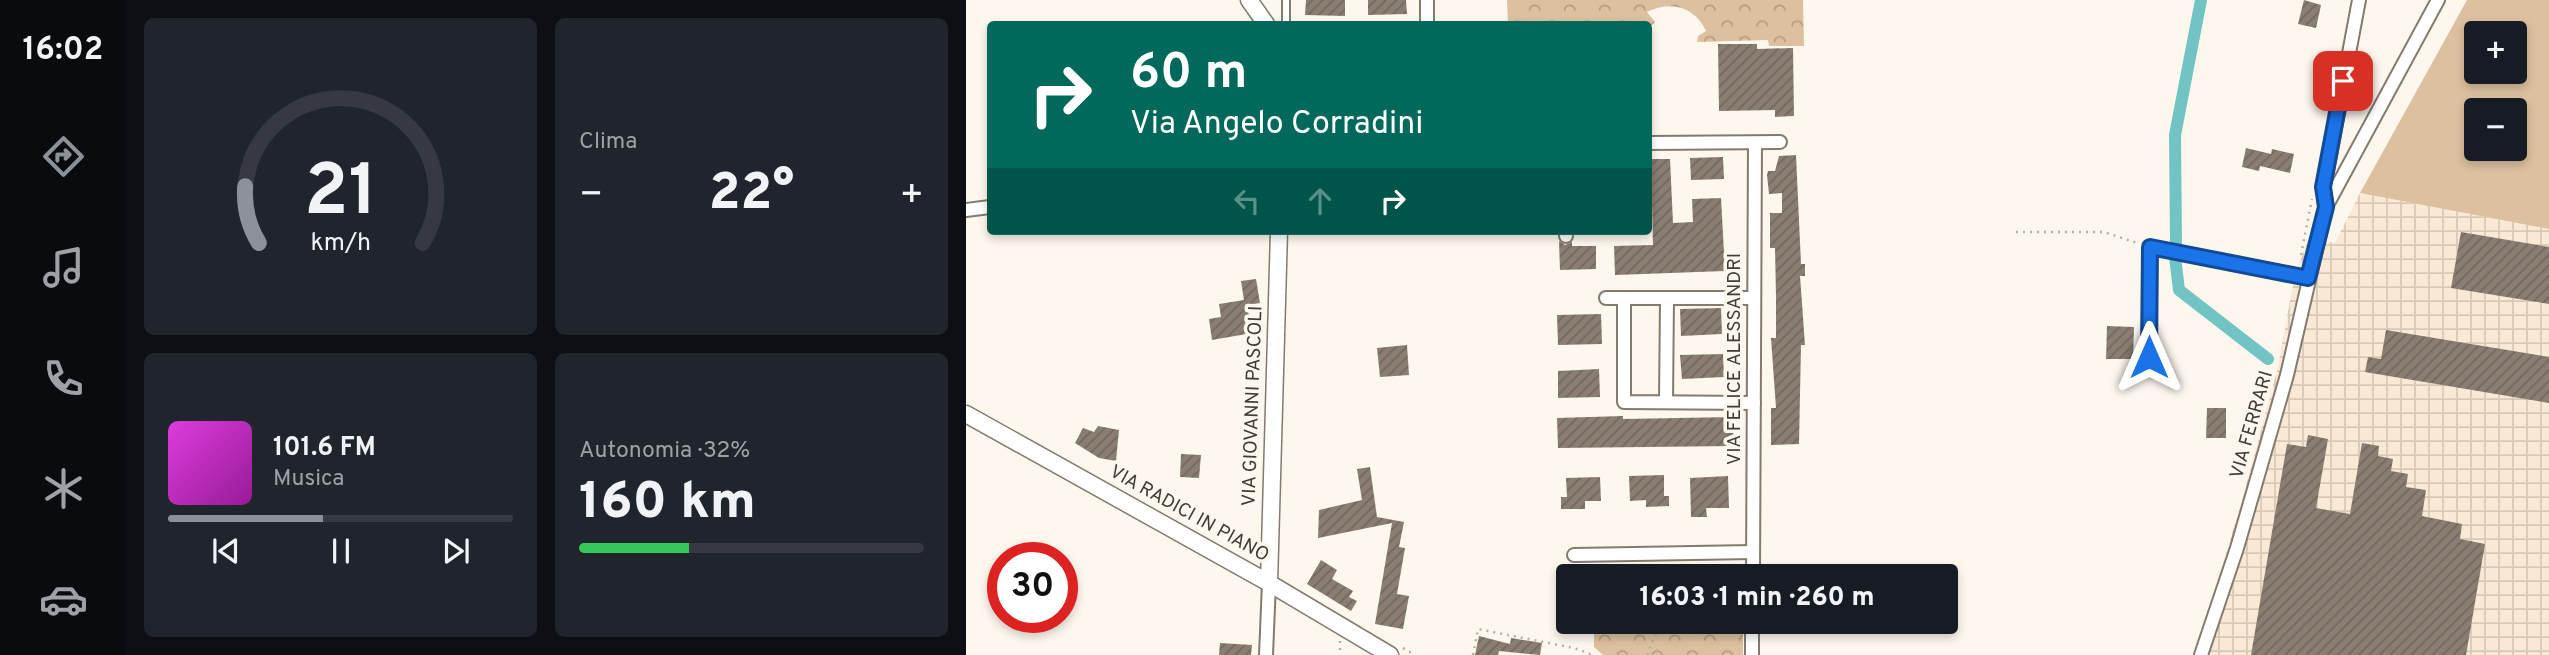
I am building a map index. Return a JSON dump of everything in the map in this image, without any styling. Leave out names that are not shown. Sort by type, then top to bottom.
[{"type":"street","points":[[1249,0],[1264,21]]},
{"type":"street","points":[[1427,0],[1427,21]]},
{"type":"street","name":"VIA FERRARI","points":[[2326,207],[2323,187],[2359,0]]},
{"type":"street","name":"VIA FERRARI","points":[[2202,653],[2237,548],[2287,375],[2302,278],[2326,207],[2438,0]]},
{"type":"street","points":[[1652,143],[1780,142]]},
{"type":"street","name":"VIA FELICE ALESSANDRI","points":[[1753,564],[1755,143]]},
{"type":"street","points":[[966,210],[987,207]]},
{"type":"street","name":"VIA GIOVANNI PASCOLI","points":[[1269,583],[1279,235]]},
{"type":"street","points":[[2149,357],[2150,247],[2302,278]]},
{"type":"street","points":[[1606,298],[1754,298]]},
{"type":"street","points":[[1624,298],[1624,402],[1754,403]]},
{"type":"street","points":[[1666,402],[1667,298]]},
{"type":"street","name":"VIA RADICI IN PIANO","points":[[966,414],[1269,583],[1390,655]]},
{"type":"street","points":[[1574,555],[1753,552]]},
{"type":"street","points":[[1266,655],[1269,583]]},
{"type":"street","points":[[1752,634],[1752,655]]},
{"type":"lane","points":[[1286,0],[1286,21]]},
{"type":"path","points":[[2302,278],[2313,195]]},
{"type":"path","points":[[2016,232],[2104,232],[2150,247]]},
{"type":"path","points":[[1473,655],[1478,629],[1574,648],[1593,655]]},
{"type":"path","points":[[1647,655],[1657,634]]},
{"type":"shaded area","points":[[2360,193],[2549,229],[2549,655],[2195,655],[2241,504],[2277,371],[2295,274],[2308,240],[2335,243]]},
{"type":"green space","points":[[1507,0],[1803,0],[1804,46],[1769,46],[1768,40],[1697,42],[1698,36],[1706,31],[1701,23],[1689,11],[1673,6],[1647,12],[1655,22],[1652,25],[1652,21],[1508,21]]},
{"type":"green space","points":[[2467,0],[2549,0],[2549,229],[2360,193]]},
{"type":"green space","points":[[1594,634],[1743,634],[1743,655],[1603,655],[1594,647]]},
{"type":"building","points":[[1306,0],[1345,0],[1345,16],[1305,15]]},
{"type":"building","points":[[1368,0],[1406,0],[1407,14],[1368,15]]},
{"type":"building","points":[[2304,0],[2321,5],[2316,28],[2298,24]]},
{"type":"building","points":[[1718,44],[1757,44],[1757,49],[1793,48],[1794,116],[1775,117],[1775,110],[1719,111]]},
{"type":"building","points":[[2246,148],[2271,154],[2272,149],[2294,154],[2290,173],[2260,166],[2259,171],[2242,167]]},
{"type":"building","points":[[1796,155],[1801,264],[1805,264],[1805,276],[1800,276],[1805,345],[1801,345],[1799,444],[1771,445],[1771,408],[1776,408],[1771,338],[1776,338],[1776,296],[1775,248],[1770,248],[1770,213],[1782,213],[1782,193],[1769,194],[1767,175],[1768,171],[1775,171],[1779,156]]},
{"type":"building","points":[[1723,157],[1724,179],[1691,180],[1690,158]]},
{"type":"building","points":[[1652,159],[1670,159],[1673,223],[1693,222],[1692,199],[1721,198],[1725,271],[1615,275],[1614,246],[1653,245]]},
{"type":"building","points":[[2461,232],[2549,247],[2549,304],[2451,288]]},
{"type":"building","points":[[1559,241],[1565,245],[1572,242],[1572,246],[1596,246],[1596,269],[1560,270]]},
{"type":"building","points":[[1256,279],[1260,303],[1247,305],[1252,333],[1212,340],[1209,319],[1221,317],[1219,304],[1244,300],[1241,281]]},
{"type":"building","points":[[1721,308],[1722,334],[1681,336],[1680,309]]},
{"type":"building","points":[[1601,314],[1602,344],[1558,345],[1557,315]]},
{"type":"building","points":[[2107,326],[2134,327],[2133,359],[2106,359]]},
{"type":"building","points":[[2386,330],[2549,357],[2549,403],[2365,372],[2368,357],[2381,359]]},
{"type":"building","points":[[1407,345],[1409,375],[1380,377],[1377,348]]},
{"type":"building","points":[[1723,354],[1724,377],[1682,379],[1680,355]]},
{"type":"building","points":[[1599,369],[1600,397],[1558,398],[1558,371]]},
{"type":"building","points":[[2207,408],[2226,408],[2226,438],[2206,438]]},
{"type":"building","points":[[1623,416],[1623,419],[1733,417],[1734,446],[1558,448],[1557,418]]},
{"type":"building","points":[[1098,426],[1119,430],[1116,461],[1099,458],[1075,443],[1083,428],[1094,432]]},
{"type":"building","points":[[2308,435],[2328,439],[2316,508],[2350,514],[2362,443],[2379,446],[2378,456],[2393,459],[2391,471],[2408,474],[2406,487],[2426,490],[2422,516],[2462,524],[2460,539],[2485,544],[2466,655],[2251,655],[2287,444],[2306,447]]},
{"type":"building","points":[[1181,454],[1201,455],[1199,478],[1180,477]]},
{"type":"building","points":[[1370,467],[1377,517],[1404,522],[1399,547],[1405,548],[1397,594],[1409,596],[1403,629],[1375,624],[1392,523],[1318,538],[1319,510],[1362,500],[1357,469]]},
{"type":"building","points":[[1664,475],[1664,496],[1669,496],[1669,506],[1646,507],[1646,500],[1630,501],[1629,476]]},
{"type":"building","points":[[1728,476],[1729,508],[1706,508],[1707,517],[1691,517],[1690,478]]},
{"type":"building","points":[[1600,477],[1601,501],[1585,501],[1585,509],[1561,509],[1561,497],[1567,497],[1566,478]]},
{"type":"building","points":[[1321,560],[1337,570],[1332,579],[1353,591],[1349,597],[1357,601],[1351,611],[1307,584]]},
{"type":"building","points":[[1479,636],[1510,644],[1511,638],[1542,643],[1540,655],[1499,651],[1498,655],[1475,655]]},
{"type":"building","points":[[1220,643],[1252,645],[1251,655],[1219,655]]},
{"type":"waterway","points":[[2176,243],[2175,135],[2201,0]]},
{"type":"waterway","points":[[2175,257],[2179,290],[2268,359]]},
{"type":"route","points":[[2149,357],[2150,247],[2308,278],[2326,207],[2323,187],[2343,81]]}]
